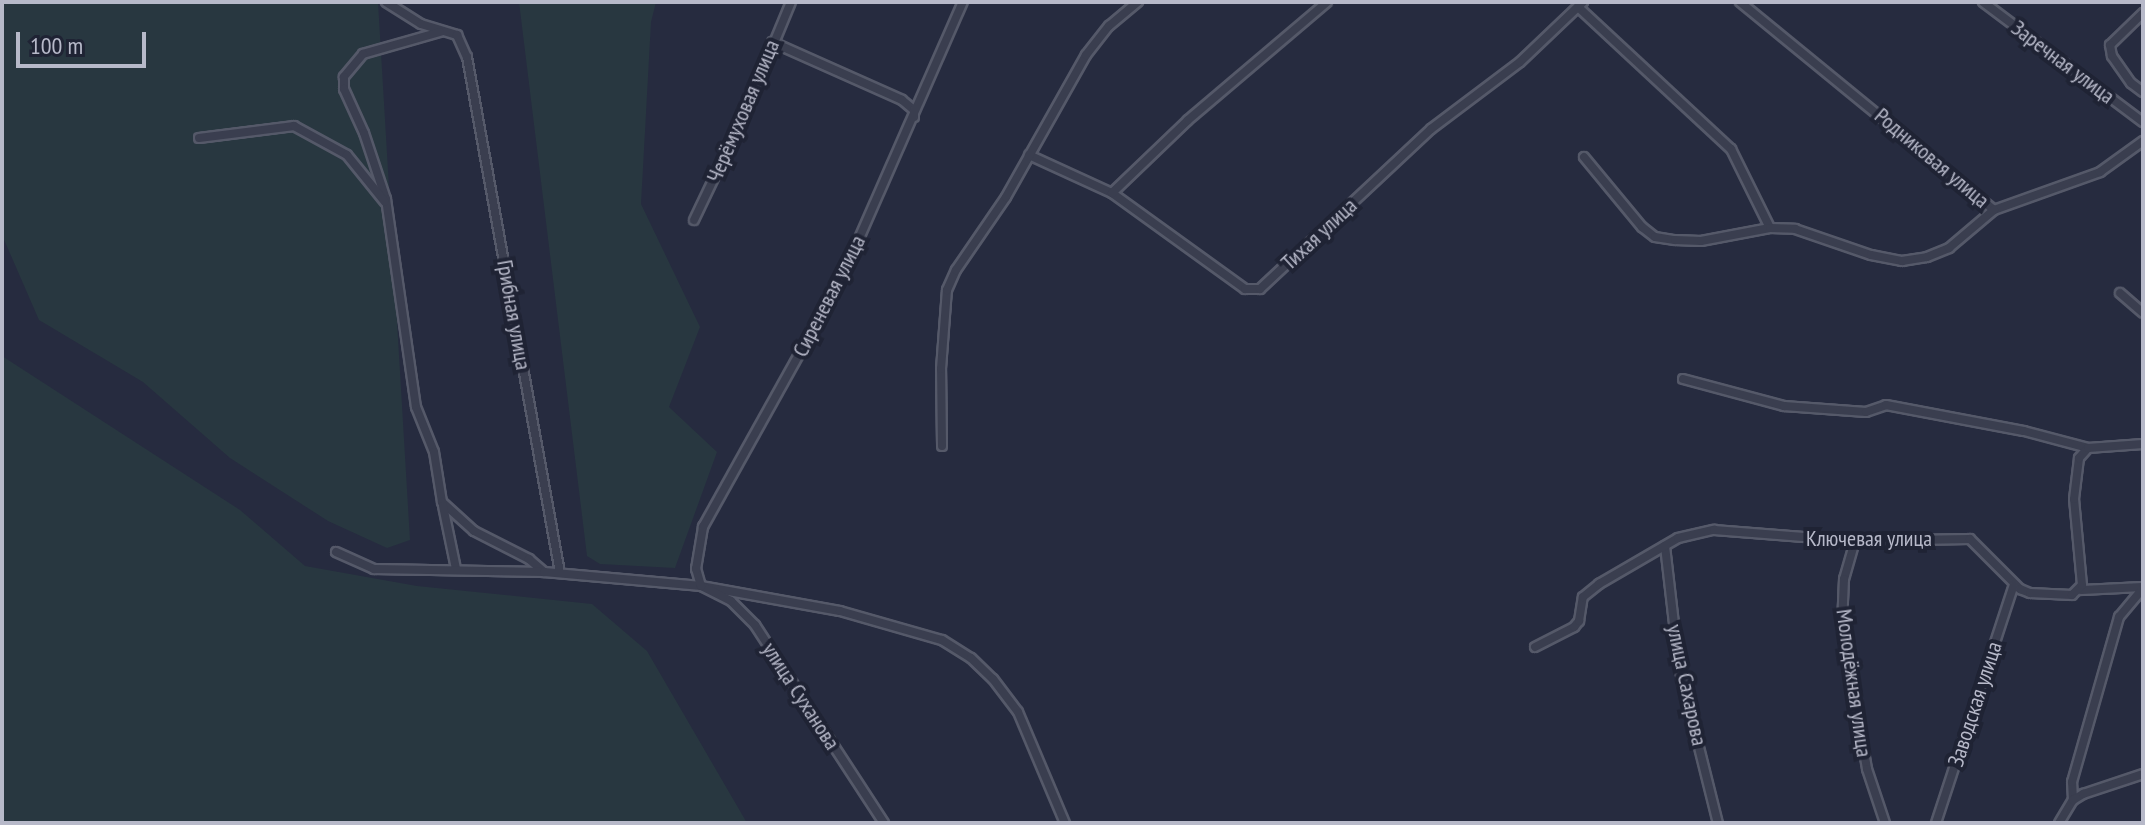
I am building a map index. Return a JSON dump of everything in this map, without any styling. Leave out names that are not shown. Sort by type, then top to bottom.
[{"type":"street","points":[[386,2],[402,15],[440,32]]},
{"type":"street","name":"Черёмуховая улица","points":[[694,220],[745,113],[791,2]]},
{"type":"street","name":"Сиреневая улица","points":[[701,586],[696,569],[703,527],[843,275],[963,2]]},
{"type":"street","points":[[942,446],[942,353],[947,290],[1086,55],[1109,26],[1138,2]]},
{"type":"street","points":[[1112,193],[1188,120],[1327,2]]},
{"type":"street","name":"Родниковая улица","points":[[1740,2],[1994,210],[2100,172],[2143,141]]},
{"type":"street","name":"Заречная улица","points":[[1983,2],[2143,122]]},
{"type":"street","points":[[1580,4],[1724,142],[1770,228]]},
{"type":"street","name":"Тихая улица","points":[[1029,155],[1112,193],[1245,289],[1260,289],[1431,129],[1520,62],[1580,4]]},
{"type":"street","points":[[2143,13],[2110,45],[2112,56],[2131,83],[2143,92]]},
{"type":"street","points":[[440,32],[363,54],[344,77],[344,89],[364,133],[388,206],[416,407],[434,452],[456,569]]},
{"type":"street","name":"Грибная улица","points":[[440,32],[457,35],[467,57],[560,573]]},
{"type":"street","points":[[772,42],[902,100],[914,110],[914,117]]},
{"type":"street","points":[[199,138],[294,126],[347,155],[388,206]]},
{"type":"street","points":[[1584,157],[1642,227],[1655,237],[1701,241],[1770,228],[1795,229],[1871,255],[1902,261],[1927,257],[1949,248],[1994,210]]},
{"type":"street","points":[[2120,293],[2143,313]]},
{"type":"street","points":[[1683,379],[1784,406],[1866,412],[1886,405],[2024,431],[2088,448],[2143,444]]},
{"type":"street","points":[[2081,590],[2074,479],[2079,458],[2088,448]]},
{"type":"street","points":[[442,502],[474,531],[529,559],[544,572]]},
{"type":"street","name":"Ключевая улица","points":[[1535,647],[1574,627],[1579,621],[1583,597],[1599,584],[1678,538],[1714,530],[1855,541],[1970,539],[2014,584]]},
{"type":"street","name":"Молодёжная улица","points":[[1855,541],[1844,579],[1842,624],[1867,769],[1885,823]]},
{"type":"street","name":"улица Сахарова","points":[[1665,546],[1679,667],[1718,823]]},
{"type":"street","points":[[336,552],[374,569],[544,572],[701,586],[840,611],[942,640],[971,658],[993,679],[1018,712],[1065,823]]},
{"type":"street","points":[[2014,584],[2030,593],[2072,595],[2081,590],[2143,588]]},
{"type":"street","name":"Заводская улица","points":[[1936,823],[2014,584]]},
{"type":"street","name":"улица Суханова","points":[[701,586],[731,601],[755,625],[884,823]]},
{"type":"street","points":[[2059,823],[2073,800],[2072,782],[2119,617],[2143,588]]},
{"type":"street","points":[[2073,800],[2135,774],[2143,774]]},
{"type":"shaded area","points":[[2,2],[378,2],[410,540],[387,548],[328,521],[230,458],[143,382],[39,320],[2,235]]},
{"type":"shaded area","points":[[519,2],[656,2],[651,22],[641,204],[700,327],[669,407],[717,452],[675,568],[600,564],[587,556]]},
{"type":"shaded area","points":[[2,356],[240,510],[305,566],[417,586],[592,604],[647,651],[747,823],[2,823]]}]
